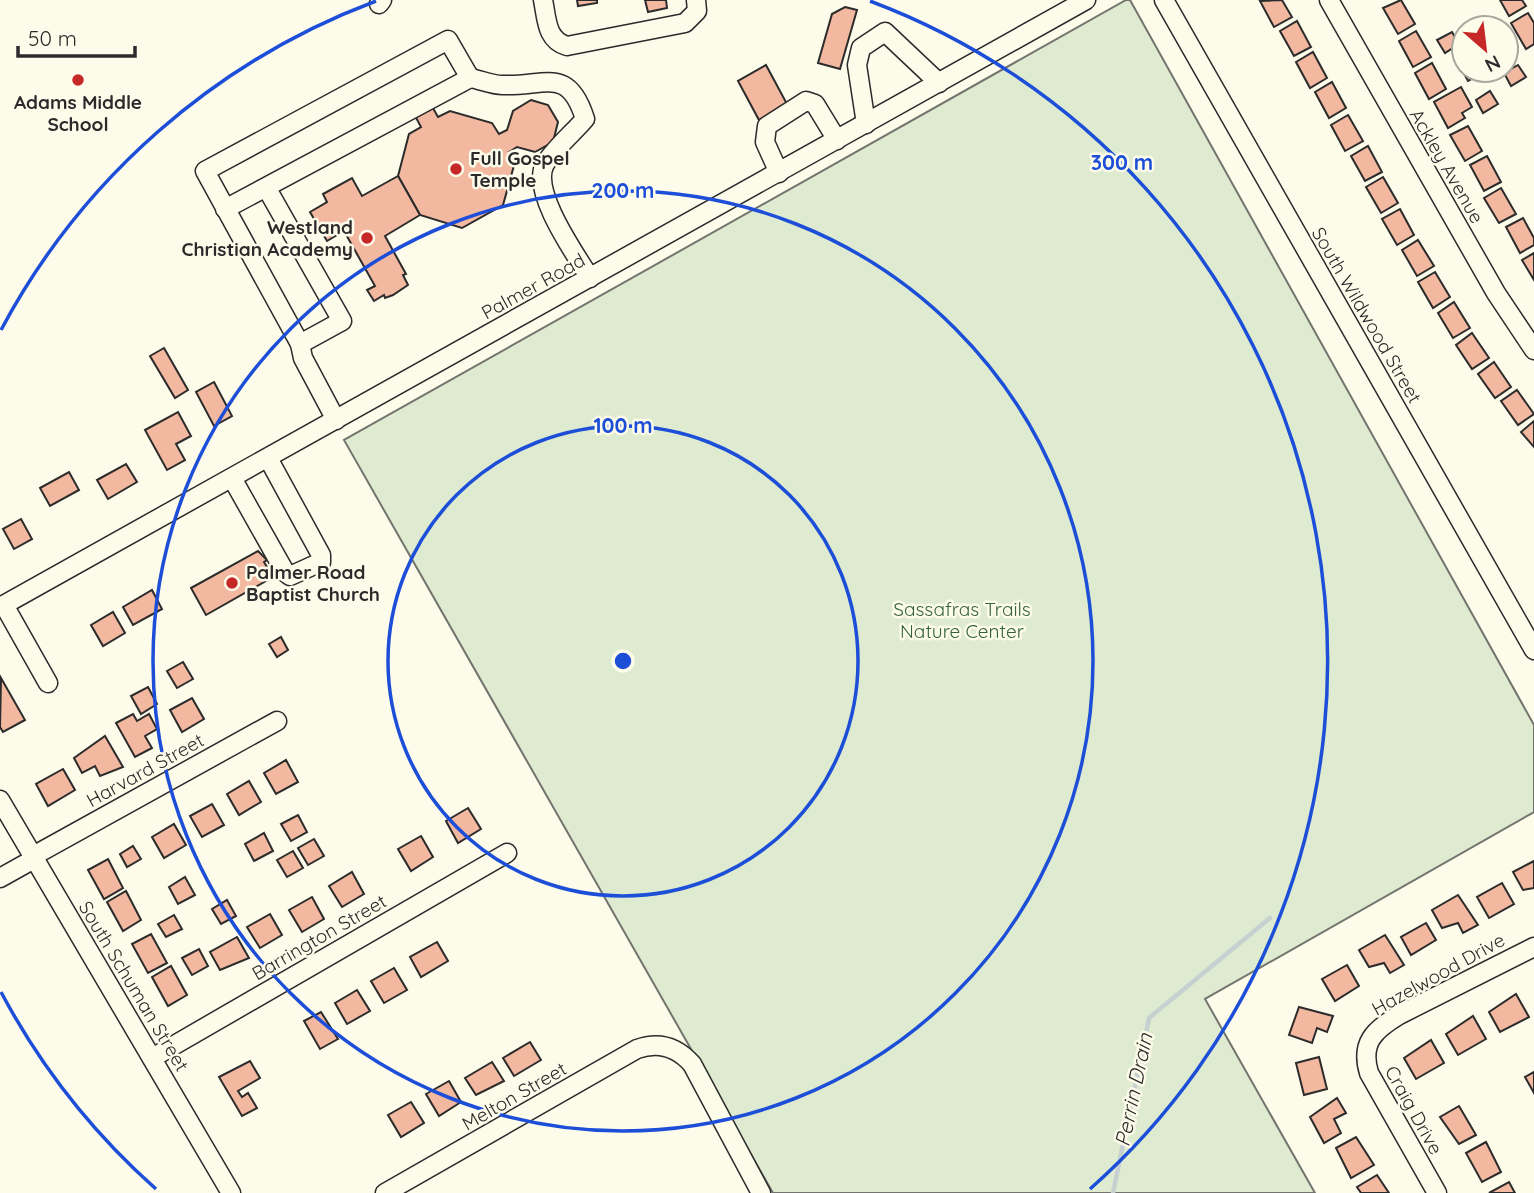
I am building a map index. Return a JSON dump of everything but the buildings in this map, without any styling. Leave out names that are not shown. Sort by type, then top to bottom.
[{"type":"street","points":[[543,0],[550,34],[559,44],[567,46],[685,23],[695,8]]},
{"type":"street","name":"Palmer Road","points":[[2,606],[1086,0]]},
{"type":"street","name":"South Wildwood Street","points":[[1164,0],[1534,650]]},
{"type":"street","name":"Ackley Avenue","points":[[1329,0],[1496,293],[1534,350]]},
{"type":"street","points":[[866,124],[857,65],[861,48],[884,32],[939,83]]},
{"type":"street","points":[[336,420],[303,358],[300,344],[205,171],[448,40],[471,78]]},
{"type":"street","points":[[225,209],[471,78],[502,85],[538,81],[562,83],[578,97],[585,119],[544,166],[543,179],[548,204],[590,278]]},
{"type":"street","points":[[779,173],[765,142],[767,126],[806,101],[815,104],[837,140]]},
{"type":"street","points":[[266,187],[342,321],[300,344]]},
{"type":"street","points":[[232,478],[285,572],[290,576],[298,575],[321,562],[321,555],[268,458]]},
{"type":"street","points":[[2,606],[48,683]]},
{"type":"street","name":"Harvard Street","points":[[0,878],[277,720]]},
{"type":"street","name":"South Schuman Street","points":[[0,800],[231,1193]]},
{"type":"street","name":"Barrington Street","points":[[152,1058],[507,853]]},
{"type":"street","name":"Hazelwood Drive","points":[[1366,1044],[1383,1024],[1399,1014],[1493,965],[1534,947]]},
{"type":"street","name":"Craig Drive","points":[[1366,1044],[1365,1060],[1369,1073],[1437,1193]]},
{"type":"street","name":"Melton Street","points":[[385,1193],[637,1049],[666,1046],[684,1055],[692,1064],[761,1193]]},
{"type":"green space","name":"Sassafras Trails Nature Center","points":[[1130,0],[1534,725],[1534,812],[1205,999],[1315,1193],[773,1193],[344,440]]},
{"type":"waterway","name":"Perrin Drain","points":[[1113,1193],[1149,1018],[1270,918]]},
{"type":"place","name":"Adams Middle School","points":[[78,80]]},
{"type":"place","name":"Full Gospel Temple","points":[[456,169]]},
{"type":"place","name":"Westland Christian Academy","points":[[367,238]]},
{"type":"place","name":"Palmer Road Baptist Church","points":[[232,583]]}]
